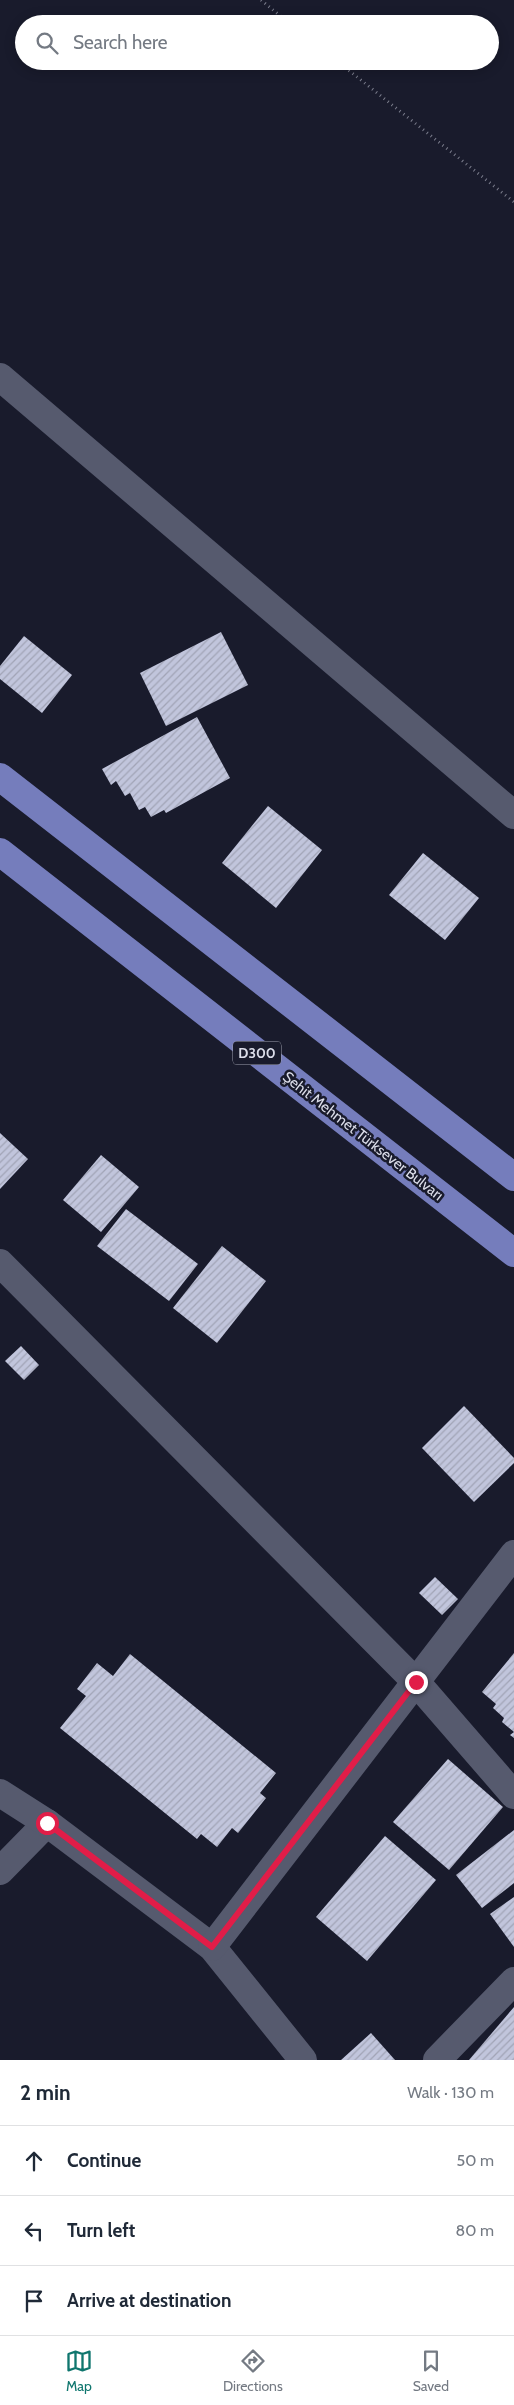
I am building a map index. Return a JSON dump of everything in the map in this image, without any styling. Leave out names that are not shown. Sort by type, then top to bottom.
[{"type":"highway","points":[[0,777],[514,1176]]},
{"type":"highway","name":"Şehit Mehmet Türksever Bulvarı","points":[[0,852],[514,1253]]},
{"type":"street","points":[[0,377],[514,815]]},
{"type":"street","points":[[0,1263],[416,1682],[514,1795]]},
{"type":"street","points":[[212,1947],[514,1554]]},
{"type":"street","points":[[0,1793],[47,1823],[212,1947],[303,2060]]},
{"type":"street","points":[[0,1871],[47,1823]]},
{"type":"street","points":[[437,2060],[514,1981]]},
{"type":"path","points":[[261,0],[279,15]]},
{"type":"path","points":[[348,70],[514,202]]},
{"type":"building","points":[[221,632],[248,685],[166,726],[140,673]]},
{"type":"building","points":[[24,636],[72,675],[42,713],[0,679],[0,666]]},
{"type":"building","points":[[197,717],[230,778],[166,813],[164,810],[151,817],[145,807],[139,810],[130,793],[125,796],[116,781],[111,785],[102,769]]},
{"type":"building","points":[[268,806],[322,850],[276,908],[222,863]]},
{"type":"building","points":[[423,853],[479,898],[445,940],[389,895]]},
{"type":"building","points":[[0,1133],[28,1159],[0,1189]]},
{"type":"building","points":[[101,1155],[139,1187],[101,1232],[63,1200]]},
{"type":"building","points":[[126,1209],[198,1264],[169,1301],[97,1246]]},
{"type":"building","points":[[222,1246],[266,1281],[217,1343],[173,1308]]},
{"type":"building","points":[[21,1346],[39,1365],[24,1380],[5,1361]]},
{"type":"building","points":[[464,1406],[514,1458],[514,1463],[474,1502],[422,1448]]},
{"type":"building","points":[[435,1577],[458,1599],[442,1615],[419,1593]]},
{"type":"building","points":[[514,1653],[514,1732],[502,1722],[504,1718],[493,1708],[496,1704],[482,1692]]},
{"type":"building","points":[[130,1654],[276,1773],[260,1793],[266,1798],[238,1833],[232,1828],[217,1847],[201,1834],[197,1839],[60,1728],[86,1696],[77,1689],[97,1663],[113,1676]]},
{"type":"building","points":[[448,1759],[503,1807],[449,1870],[393,1822]]},
{"type":"building","points":[[514,1830],[514,1883],[482,1908],[456,1875]]},
{"type":"building","points":[[385,1836],[436,1880],[367,1961],[316,1917]]},
{"type":"building","points":[[514,1897],[514,1947],[490,1914]]},
{"type":"building","points":[[514,2007],[514,2060],[469,2060]]},
{"type":"building","points":[[371,2033],[395,2060],[341,2060]]},
{"type":"route","points":[[47,1823],[212,1947],[416,1682]]}]
